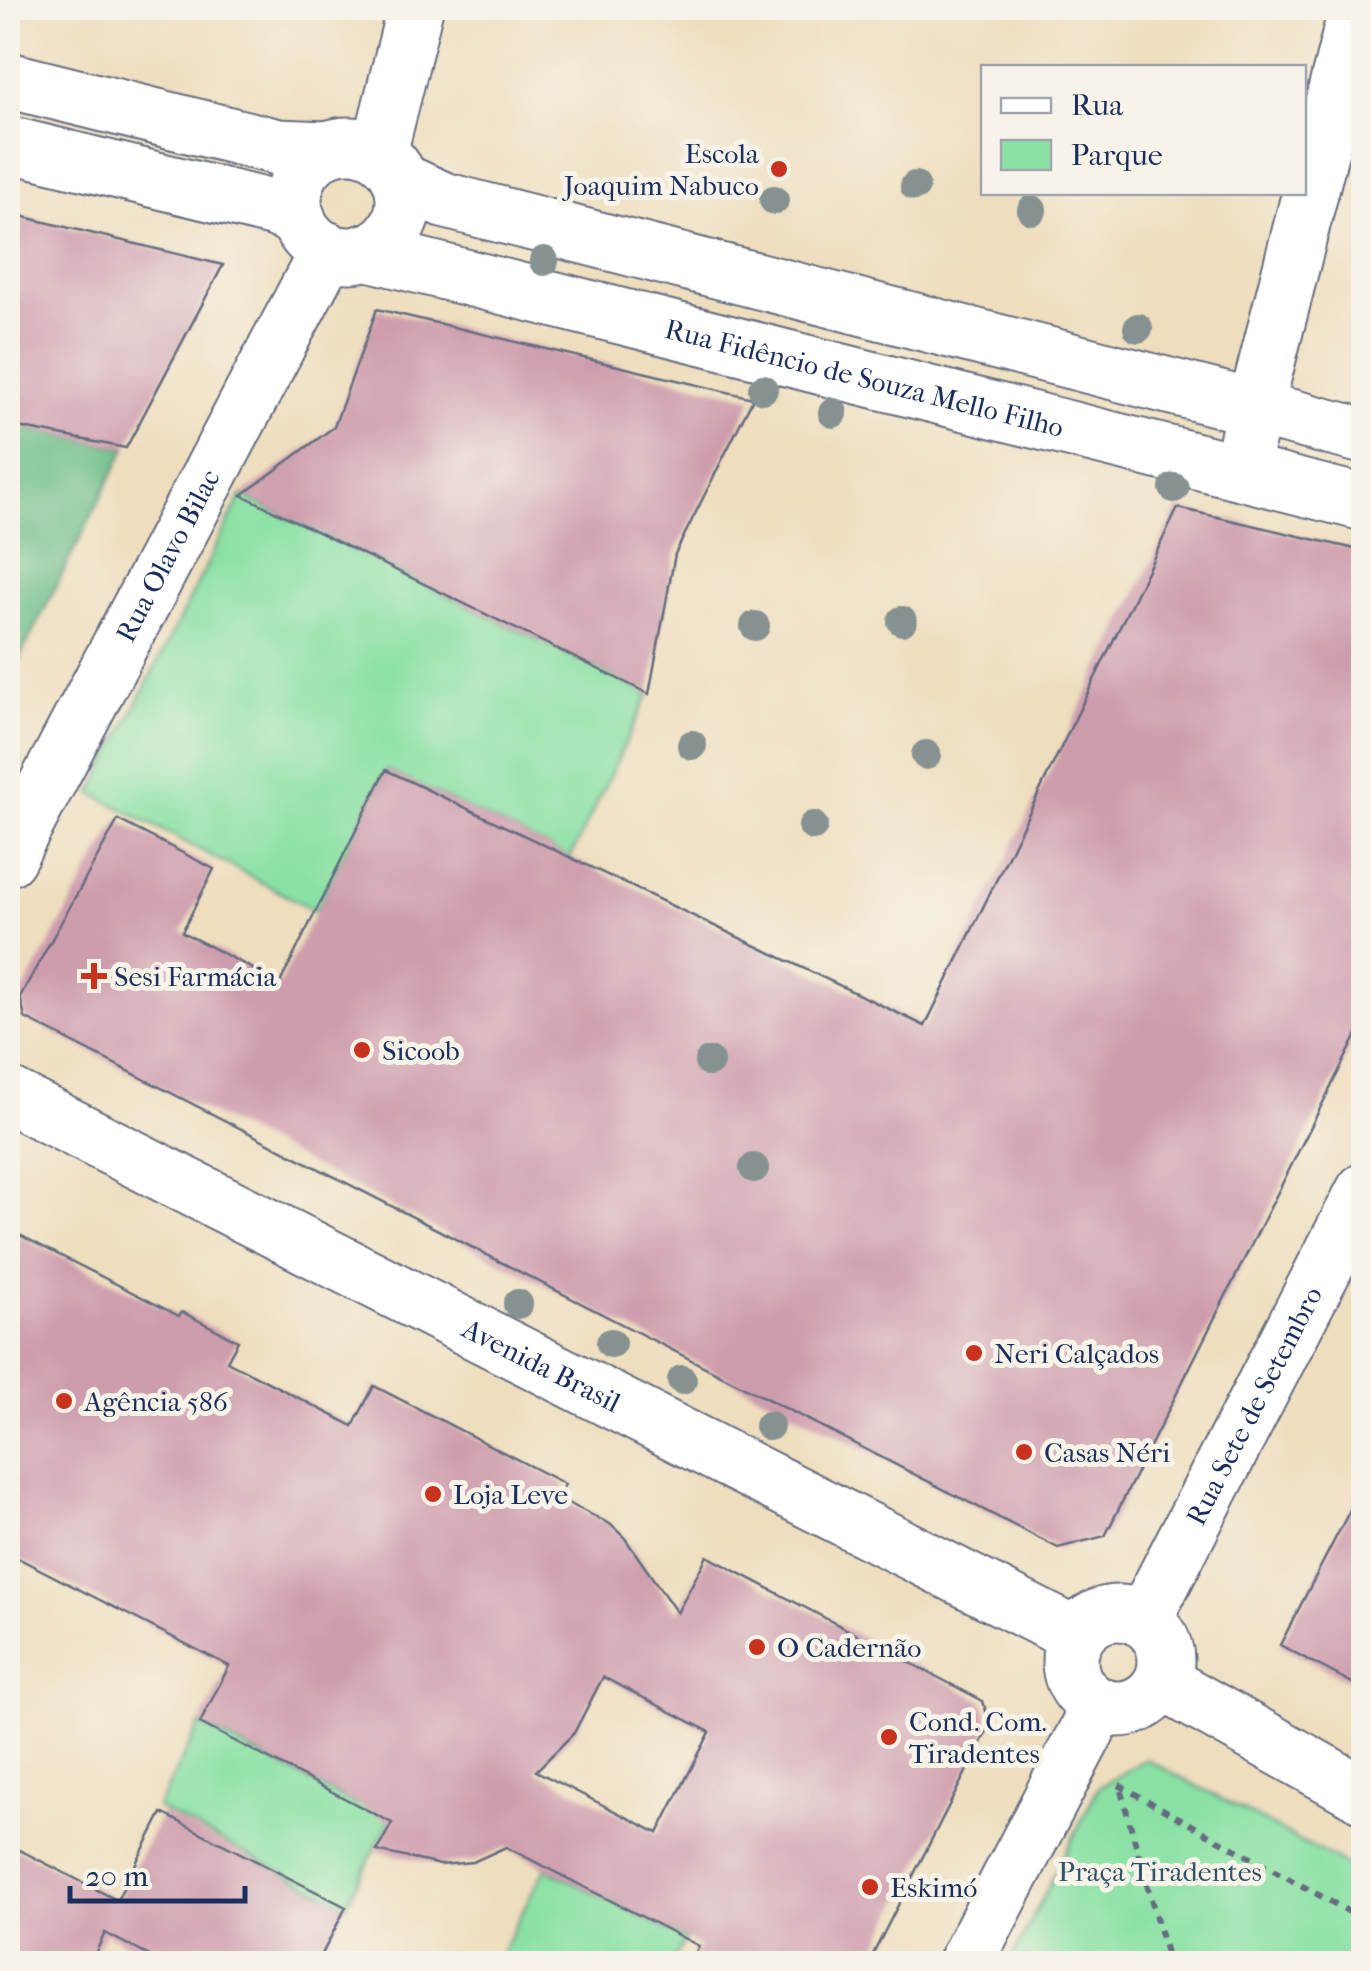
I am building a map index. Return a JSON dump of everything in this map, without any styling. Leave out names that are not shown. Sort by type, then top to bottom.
[{"type":"street","points":[[369,161],[416,8]]},
{"type":"street","points":[[1240,472],[1357,8]]},
{"type":"street","points":[[8,80],[278,147],[369,161],[443,200],[1364,436]]},
{"type":"street","name":"Rua Fidêncio de Souza Mello Filho","points":[[8,144],[276,208],[330,240],[1364,504]]},
{"type":"street","points":[[369,161],[404,198],[394,232],[330,240],[295,190],[301,173],[369,161]]},
{"type":"street","name":"Rua Olavo Bilac","points":[[8,858],[330,240]]},
{"type":"street","points":[[826,368],[842,302]]},
{"type":"street","name":"Avenida Brasil","points":[[8,1094],[1076,1635]]},
{"type":"street","name":"Rua Sete de Setembro","points":[[1144,1619],[1364,1191]]},
{"type":"street","points":[[1119,1611],[1144,1619],[1161,1636],[1168,1659],[1162,1682],[1147,1701],[1123,1710],[1099,1706],[1077,1690],[1068,1662],[1076,1635],[1094,1618],[1119,1611]]},
{"type":"street","points":[[1162,1682],[1364,1795]]},
{"type":"street","points":[[965,1964],[1099,1706]]},
{"type":"path","points":[[1112,1801],[1119,1785]]},
{"type":"path","points":[[1119,1785],[1364,1920]]},
{"type":"path","points":[[1119,1785],[1169,1964]]},
{"type":"green space","points":[[8,425],[126,448],[8,681]]},
{"type":"green space","points":[[242,495],[649,694],[570,858],[386,770],[316,911],[92,793]]},
{"type":"green space","points":[[200,1725],[356,1805],[383,1754],[416,1770],[346,1905],[157,1808]]},
{"type":"green space","name":"Praça Tiradentes","points":[[1146,1759],[1363,1874],[1363,1963],[1010,1963],[1098,1788]]},
{"type":"green space","points":[[545,1868],[685,1939],[673,1963],[496,1963]]},
{"type":"building","points":[[8,213],[223,265],[126,448],[8,425]]},
{"type":"building","points":[[377,309],[753,398],[675,554],[649,694],[242,495],[334,427]]},
{"type":"building","points":[[1178,508],[1364,551],[1364,1021],[1105,1536],[1058,1548],[25,1018],[20,997],[118,820],[214,869],[182,932],[280,983],[386,770],[925,1026]]},
{"type":"building","points":[[8,1229],[179,1316],[182,1312],[238,1341],[227,1361],[353,1426],[374,1386],[565,1484],[558,1498],[610,1524],[624,1537],[677,1613],[707,1556],[983,1701],[990,1725],[868,1964],[690,1964],[699,1946],[506,1847],[473,1862],[440,1865],[377,1851],[392,1823],[200,1723],[229,1666],[8,1553]],"holes":[[[603,1677],[710,1732],[658,1833],[536,1771],[574,1733]]]},
{"type":"building","points":[[1364,1483],[1364,1689],[1280,1645]]},
{"type":"building","points":[[162,1813],[346,1907],[317,1964],[165,1964],[105,1933],[90,1964],[8,1964],[8,1844],[117,1900]]},
{"type":"place","name":"Escola Joaquim Nabuco","points":[[779,169]]},
{"type":"place","name":"Sesi Farmácia","points":[[94,976]]},
{"type":"place","name":"Sicoob","points":[[362,1050]]},
{"type":"place","name":"Neri Calçados","points":[[974,1353]]},
{"type":"place","name":"Agência 586","points":[[64,1401]]},
{"type":"place","name":"Casas Néri","points":[[1024,1452]]},
{"type":"place","name":"Loja Leve","points":[[433,1494]]},
{"type":"place","name":"O Cadernão","points":[[757,1647]]},
{"type":"place","name":"Cond. Com. Tiradentes","points":[[889,1737]]},
{"type":"place","name":"Eskimó","points":[[870,1887]]}]
